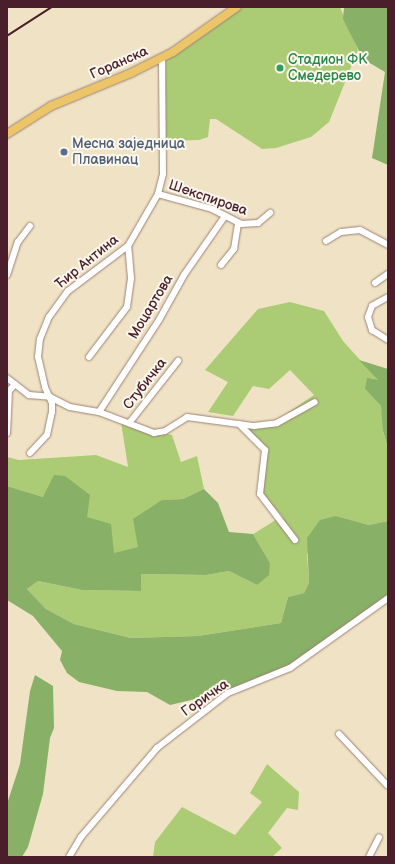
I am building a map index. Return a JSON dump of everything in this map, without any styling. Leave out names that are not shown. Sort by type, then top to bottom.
[{"type":"main road","name":"Горанска","points":[[7,134],[45,108],[162,58],[236,7]]},
{"type":"street","name":"Ћир Антина","points":[[30,453],[48,432],[52,406],[43,380],[38,353],[40,339],[49,317],[68,291],[128,246],[158,194],[163,174],[162,58]]},
{"type":"street","name":"Шекспирова","points":[[158,194],[212,210],[238,224],[249,225],[258,223],[270,213]]},
{"type":"street","name":"Моцартова","points":[[100,412],[160,320],[184,275],[225,216]]},
{"type":"street","points":[[221,266],[234,249],[238,224]]},
{"type":"street","points":[[7,275],[18,242],[30,226]]},
{"type":"street","points":[[326,241],[341,232],[360,230],[388,246]]},
{"type":"street","points":[[89,358],[127,307],[131,278],[128,246]]},
{"type":"street","points":[[375,283],[388,274]]},
{"type":"street","points":[[388,298],[372,306],[368,317],[372,330],[388,340]]},
{"type":"street","name":"Стубичка","points":[[130,422],[178,361]]},
{"type":"street","points":[[7,378],[34,396],[50,397],[75,409],[100,412],[130,422],[154,433],[165,431],[187,417],[260,426],[277,423],[315,402]]},
{"type":"street","points":[[7,433],[9,392],[15,384]]},
{"type":"street","points":[[239,424],[265,450],[260,494],[295,540]]},
{"type":"street","name":"Горичка","points":[[69,857],[81,837],[157,748],[228,694],[290,668],[388,598]]},
{"type":"street","points":[[339,734],[388,786]]},
{"type":"street","points":[[369,857],[379,837]]},
{"type":"green space","name":"Стадион ФК Смедерево","points":[[242,7],[340,7],[358,50],[329,122],[311,137],[276,148],[262,149],[216,119],[210,119],[208,137],[199,140],[165,141],[166,60]]},
{"type":"green space","points":[[344,7],[388,7],[388,165],[372,158],[385,72],[363,59],[343,19]]},
{"type":"green space","points":[[290,302],[324,311],[343,341],[379,381],[365,389],[381,406],[383,432],[388,448],[388,521],[369,525],[336,516],[307,554],[309,583],[304,593],[288,597],[281,623],[198,636],[131,638],[74,624],[46,609],[27,589],[38,581],[82,590],[141,591],[141,574],[206,575],[229,571],[257,585],[270,563],[253,534],[282,516],[262,493],[267,450],[246,427],[277,420],[314,395],[290,370],[269,389],[253,386],[233,416],[208,412],[228,382],[205,370],[258,309]]},
{"type":"green space","points":[[359,360],[388,369],[388,448],[383,431],[381,406],[365,389],[367,378],[378,380]]},
{"type":"green space","points":[[121,422],[172,435],[181,462],[197,456],[204,489],[183,499],[162,500],[139,547],[114,554],[87,517],[43,497],[7,486],[7,457],[19,460],[96,455],[128,467]]},
{"type":"green space","points":[[54,475],[65,476],[90,495],[87,517],[111,524],[114,553],[138,547],[133,519],[162,500],[183,499],[204,489],[218,503],[229,532],[253,534],[270,563],[269,575],[257,585],[229,571],[206,575],[141,574],[141,591],[82,590],[38,581],[27,589],[46,609],[74,624],[131,638],[198,636],[281,623],[288,597],[304,593],[309,583],[307,538],[320,520],[336,516],[369,525],[388,521],[388,594],[300,660],[229,691],[170,705],[147,692],[117,691],[79,682],[67,673],[60,660],[62,651],[33,616],[7,600],[7,486],[43,497]]},
{"type":"green space","points":[[35,675],[53,686],[54,728],[50,738],[43,794],[28,847],[22,857],[7,857],[7,804],[20,764],[30,691]]},
{"type":"green space","points":[[267,764],[299,792],[298,810],[287,808],[268,833],[282,848],[272,857],[153,857],[155,842],[182,807],[235,835],[262,802],[250,793]]},
{"type":"railway","points":[[7,36],[52,7]]},
{"type":"place","name":"Стадион ФК Смедерево","points":[[280,68]]},
{"type":"place","name":"Месна заједница Плавинац","points":[[64,152]]}]
